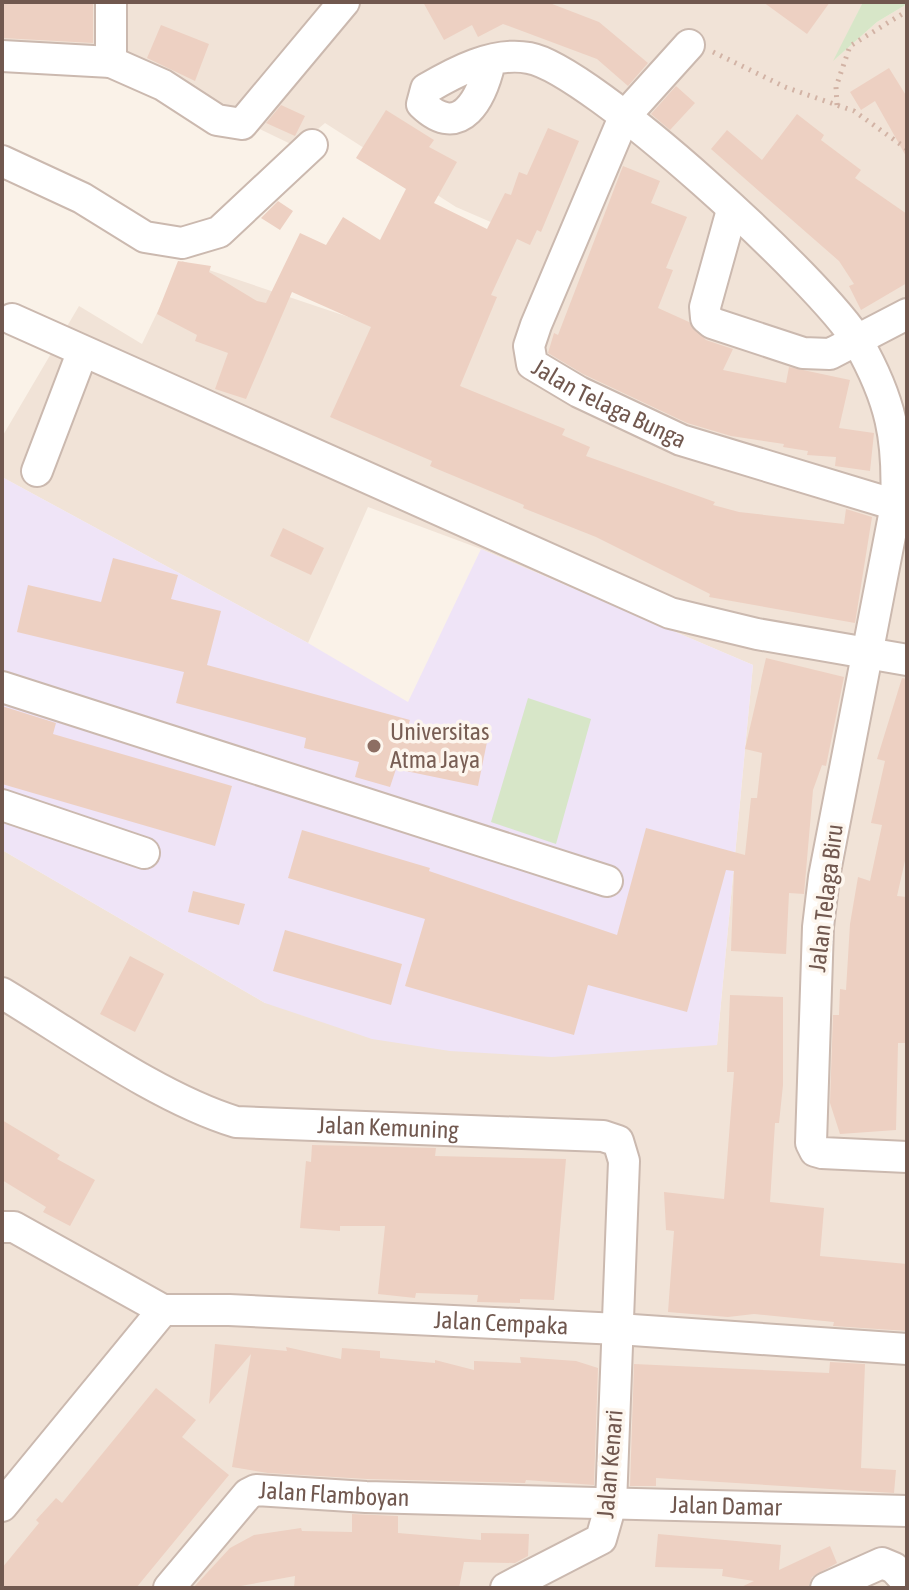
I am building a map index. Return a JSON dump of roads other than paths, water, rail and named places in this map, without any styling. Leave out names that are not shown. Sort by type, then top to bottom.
[{"type":"street","points":[[111,2],[111,62]]},
{"type":"street","points":[[2,56],[111,62],[163,85],[217,120],[242,124],[344,2]]},
{"type":"street","points":[[624,117],[689,45]]},
{"type":"street","name":"Jalan Telaga Biru","points":[[490,62],[507,57],[530,58],[569,75],[624,117],[782,252],[857,341],[890,410],[898,446],[896,505],[865,654],[818,927],[811,1143],[815,1151],[822,1153],[907,1157]]},
{"type":"street","name":"Jalan Telaga Bunga","points":[[624,117],[536,325],[529,346],[532,364],[579,392],[681,440],[896,505]]},
{"type":"street","points":[[2,161],[82,198],[145,237],[182,243],[219,232],[312,145]]},
{"type":"street","points":[[732,210],[705,307],[706,318],[725,329],[803,353],[830,354],[907,314]]},
{"type":"street","points":[[12,319],[82,353],[659,608],[699,622],[907,660]]},
{"type":"street","points":[[37,471],[82,353]]},
{"type":"street","points":[[2,687],[607,881]]},
{"type":"street","points":[[2,805],[144,853]]},
{"type":"street","name":"Jalan Kemuning","points":[[2,993],[157,1086],[208,1114],[236,1122],[603,1136],[618,1141],[624,1161],[618,1329]]},
{"type":"street","points":[[2,1227],[14,1227],[163,1310],[2,1506]]},
{"type":"street","name":"Jalan Cempaka","points":[[163,1310],[229,1310],[618,1329],[907,1349]]},
{"type":"street","name":"Jalan Kenari","points":[[506,1588],[590,1548],[601,1539],[611,1504],[618,1329]]},
{"type":"street","name":"Jalan Flamboyan","points":[[169,1588],[248,1494],[256,1490],[366,1497],[544,1499]]},
{"type":"street","name":"Jalan Damar","points":[[544,1499],[611,1504],[907,1511]]},
{"type":"street","points":[[826,1588],[882,1563],[894,1568],[907,1582]]},
{"type":"place","name":"Universitas Atma Jaya","points":[[374,746]]}]
